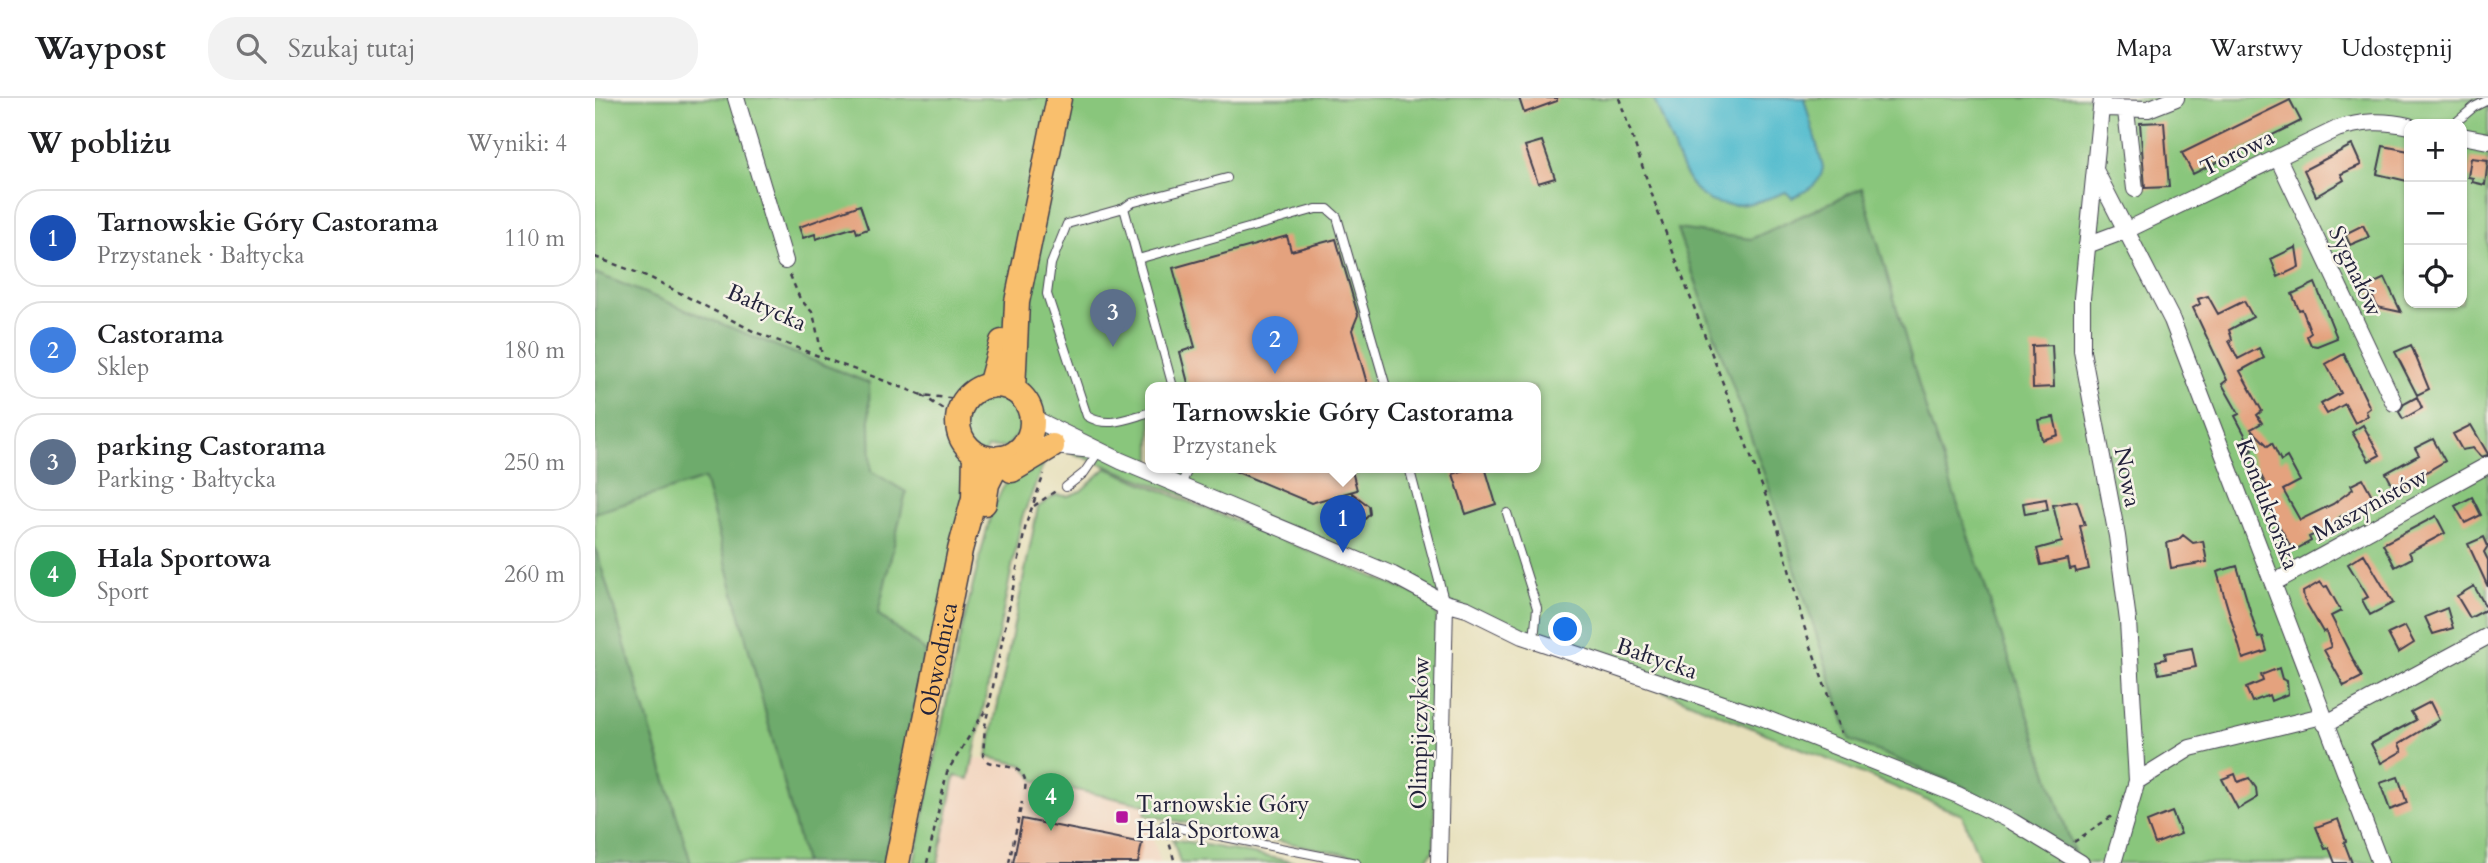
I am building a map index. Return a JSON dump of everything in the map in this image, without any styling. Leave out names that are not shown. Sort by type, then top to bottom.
[{"type":"highway","points":[[1002,388],[998,363],[1050,98]]},
{"type":"highway","points":[[1002,388],[1059,98]]},
{"type":"highway","points":[[1002,388],[1025,402],[1031,417],[1031,430],[1025,443],[1012,454],[1000,458],[975,454],[962,439],[962,410],[975,391],[1002,388]]},
{"type":"highway","name":"Obwodnica","points":[[897,863],[960,550],[974,498],[975,454]]},
{"type":"highway","points":[[982,514],[1003,478],[1019,464],[1049,456]]},
{"type":"highway","name":"Obwodnica","points":[[906,863],[958,603],[982,514],[987,484],[1000,458]]},
{"type":"street","points":[[736,98],[785,261]]},
{"type":"street","points":[[2101,103],[2126,111],[2148,109],[2176,98]]},
{"type":"street","name":"Nowa","points":[[2101,103],[2082,298],[2082,351],[2117,536],[2128,621],[2137,781],[2113,863]]},
{"type":"street","points":[[2126,111],[2135,189]]},
{"type":"street","name":"Torowa","points":[[2087,245],[2127,230],[2358,123],[2387,121],[2404,125]]},
{"type":"street","points":[[2467,137],[2488,141]]},
{"type":"street","name":"Sygnałów","points":[[2278,158],[2394,403]]},
{"type":"street","name":"Konduktorska","points":[[2095,170],[2172,320],[2380,863]]},
{"type":"street","name":"Bałtycka","points":[[1031,417],[1145,471]]},
{"type":"street","name":"Bałtycka","points":[[1025,443],[1049,456],[1099,451]]},
{"type":"street","name":"Maszynistów","points":[[2273,583],[2488,465]]},
{"type":"street","name":"Bałtycka","points":[[1148,473],[1393,575],[1445,603],[1467,609],[1534,640],[1759,716],[1958,795],[2013,822],[2081,863]]},
{"type":"street","name":"Olimpijczyków","points":[[1439,863],[1445,603]]},
{"type":"street","points":[[2137,781],[2190,748],[2323,720],[2488,636]]},
{"type":"lane","points":[[2460,119],[2488,100]]},
{"type":"lane","points":[[1145,413],[1109,424],[1099,423],[1087,416],[1047,294],[1051,264],[1067,224],[1124,208],[1131,203],[1227,178]]},
{"type":"lane","points":[[1124,208],[1172,382]]},
{"type":"lane","points":[[1138,259],[1315,209],[1328,209],[1338,216],[1385,382]]},
{"type":"lane","points":[[1066,486],[1084,473],[1099,451]]},
{"type":"lane","points":[[1180,487],[1186,473]]},
{"type":"lane","points":[[1411,473],[1445,603]]},
{"type":"lane","points":[[1507,513],[1537,608],[1534,640]]},
{"type":"lane","points":[[1164,825],[1356,863]]},
{"type":"path","points":[[1619,98],[1659,215],[1778,528],[1804,626],[1847,752]]},
{"type":"path","name":"Bałtycka","points":[[595,257],[649,277],[755,332],[822,355],[922,395]]},
{"type":"path","points":[[785,261],[800,299],[813,313],[822,355]]},
{"type":"path","points":[[922,395],[962,410]]},
{"type":"path","points":[[922,395],[962,410]]},
{"type":"path","points":[[1025,790],[1025,776],[1022,771],[984,759],[985,726],[1026,524],[1049,456]]},
{"type":"path","points":[[1034,506],[1066,486]]},
{"type":"path","points":[[927,863],[947,772],[991,702]]},
{"type":"path","points":[[2058,849],[2084,836],[2131,801]]},
{"type":"path","points":[[1009,863],[1023,802]]},
{"type":"path","points":[[1164,825],[1175,863]]},
{"type":"shaded area","points":[[973,758],[1023,765],[1035,781],[1147,805],[1145,815],[1161,863],[938,863],[955,776],[969,779]]},
{"type":"green space","points":[[595,98],[2488,98],[2488,863],[1981,863],[1962,815],[1296,539],[1020,433],[1006,447],[987,448],[907,863],[595,863]]},
{"type":"green space","points":[[1862,188],[1928,416],[2074,852],[1962,786],[1850,740],[1773,499],[1677,229],[1751,239]]},
{"type":"green space","points":[[595,273],[869,383],[871,471],[906,492],[878,614],[925,651],[884,863],[805,863],[704,479],[595,513]]},
{"type":"green space","points":[[1046,458],[1022,518],[969,779],[955,776],[938,863],[914,863],[958,645],[991,513],[1003,487],[1012,477]]},
{"type":"green space","points":[[1106,468],[1428,599],[1437,615],[1434,850],[1423,863],[1391,863],[1145,815],[1146,805],[1035,781],[1023,765],[987,757],[1038,507],[1056,495],[1068,496],[1081,491]]},
{"type":"green space","points":[[595,546],[691,863],[595,863]]},
{"type":"green space","points":[[1173,839],[1300,863],[1180,863]]},
{"type":"water","points":[[1653,98],[1804,98],[1823,167],[1822,173],[1812,186],[1792,198],[1786,192],[1752,203],[1726,205],[1707,199],[1693,187],[1683,170]]},
{"type":"building","points":[[1519,98],[1557,98],[1557,101],[1524,113]]},
{"type":"building","points":[[2290,100],[2301,121],[2193,174],[2182,153]]},
{"type":"building","points":[[2164,122],[2169,187],[2145,188],[2140,123]]},
{"type":"building","points":[[1542,141],[1555,178],[1538,183],[1525,146]]},
{"type":"building","points":[[2352,145],[2361,165],[2341,174],[2344,180],[2316,196],[2304,170]]},
{"type":"building","points":[[2383,146],[2404,150],[2404,180],[2377,174]]},
{"type":"building","points":[[2471,158],[2488,160],[2485,185],[2472,182],[2473,178],[2468,177]]},
{"type":"building","points":[[860,205],[868,229],[857,233],[855,227],[816,239],[815,234],[803,238],[799,227]]},
{"type":"building","points":[[2363,225],[2369,237],[2350,245],[2345,234]]},
{"type":"building","points":[[1287,236],[1291,251],[1336,239],[1358,315],[1352,330],[1367,382],[1188,382],[1180,352],[1195,347],[1173,268]]},
{"type":"building","points":[[2296,247],[2299,267],[2278,277],[2271,259]]},
{"type":"building","points":[[2385,278],[2401,312],[2377,307],[2368,286]]},
{"type":"building","points":[[2315,283],[2337,338],[2317,346],[2311,345],[2307,336],[2311,333],[2302,309],[2299,310],[2292,294]]},
{"type":"building","points":[[2208,296],[2218,314],[2244,301],[2253,317],[2229,330],[2232,339],[2229,341],[2238,359],[2259,348],[2264,358],[2240,371],[2262,411],[2257,415],[2262,423],[2251,429],[2268,446],[2272,443],[2281,461],[2287,457],[2300,481],[2283,490],[2300,520],[2333,504],[2353,489],[2351,485],[2363,479],[2375,501],[2340,517],[2341,520],[2333,526],[2309,537],[2311,541],[2293,551],[2260,491],[2267,487],[2249,452],[2253,450],[2235,416],[2239,414],[2222,384],[2227,380],[2193,308],[2200,304],[2198,299]]},
{"type":"building","points":[[2052,345],[2054,387],[2033,388],[2032,346]]},
{"type":"building","points":[[2411,345],[2429,389],[2417,395],[2395,352]]},
{"type":"building","points":[[2344,354],[2370,408],[2366,411],[2368,416],[2355,423],[2345,404],[2327,414],[2321,404],[2341,393],[2326,364]]},
{"type":"building","points":[[2417,397],[2422,408],[2403,419],[2399,412],[2404,404]]},
{"type":"building","points":[[2054,417],[2058,435],[2042,440],[2038,420]]},
{"type":"building","points":[[2363,425],[2380,455],[2369,461],[2352,432]]},
{"type":"building","points":[[2471,425],[2488,455],[2481,457],[2473,448],[2462,450],[2453,434]]},
{"type":"building","points":[[2433,439],[2445,461],[2395,490],[2386,473],[2419,455],[2415,448]]},
{"type":"building","points":[[1239,473],[1353,473],[1357,490],[1311,503]]},
{"type":"building","points":[[1487,473],[1496,504],[1466,514],[1453,474]]},
{"type":"building","points":[[1352,493],[1369,506],[1370,514],[1364,520],[1357,520],[1351,515]]},
{"type":"building","points":[[2472,497],[2481,515],[2465,523],[2455,506]]},
{"type":"building","points":[[2046,499],[2048,510],[2025,514],[2023,503]]},
{"type":"building","points":[[2077,501],[2085,525],[2080,526],[2089,569],[2076,572],[2075,568],[2070,569],[2068,559],[2041,565],[2037,549],[2062,542],[2053,505]]},
{"type":"building","points":[[2436,516],[2445,533],[2409,552],[2412,558],[2395,567],[2383,544]]},
{"type":"building","points":[[2183,535],[2193,543],[2203,541],[2207,562],[2171,568],[2167,543],[2178,540]]},
{"type":"building","points":[[2484,537],[2488,546],[2484,552],[2488,560],[2488,587],[2468,544]]},
{"type":"building","points":[[2364,554],[2393,603],[2370,615],[2362,600],[2368,597],[2348,564]]},
{"type":"building","points":[[2237,566],[2257,634],[2259,638],[2263,637],[2267,651],[2243,659],[2217,572]]},
{"type":"building","points":[[2320,582],[2324,587],[2327,586],[2341,611],[2331,616],[2362,677],[2344,686],[2324,650],[2331,647],[2326,631],[2323,632],[2304,599],[2303,592]]},
{"type":"building","points":[[2474,586],[2487,609],[2470,618],[2457,596]]},
{"type":"building","points":[[2447,608],[2453,628],[2433,634],[2425,617]]},
{"type":"building","points":[[2405,626],[2414,643],[2398,653],[2388,634]]},
{"type":"building","points":[[2192,648],[2196,667],[2159,674],[2156,661],[2166,659],[2165,653]]},
{"type":"building","points":[[2279,668],[2282,679],[2287,681],[2288,694],[2271,701],[2269,695],[2252,702],[2246,688],[2263,681],[2261,675]]},
{"type":"building","points":[[2430,702],[2439,720],[2399,744],[2402,751],[2381,763],[2371,744],[2416,720],[2411,712]]},
{"type":"building","points":[[2235,774],[2238,782],[2249,778],[2256,788],[2257,798],[2238,809],[2222,779]]},
{"type":"building","points":[[2398,777],[2407,803],[2390,810],[2380,783]]},
{"type":"building","points":[[2172,812],[2181,834],[2155,844],[2147,822]]},
{"type":"building","points":[[1022,819],[1142,843],[1138,863],[1013,863]]},
{"type":"building","points":[[2338,819],[2352,863],[2335,863],[2329,848],[2325,849],[2316,827]]},
{"type":"place","name":"parking Castorama","points":[[1113,347]]},
{"type":"place","name":"Castorama","points":[[1275,374]]},
{"type":"place","name":"Tarnowskie Góry Castorama","points":[[1343,553]]},
{"type":"place","name":"Tarnowskie Góry Hala Sportowa","points":[[1122,817]]},
{"type":"place","name":"Hala Sportowa","points":[[1051,831]]}]
